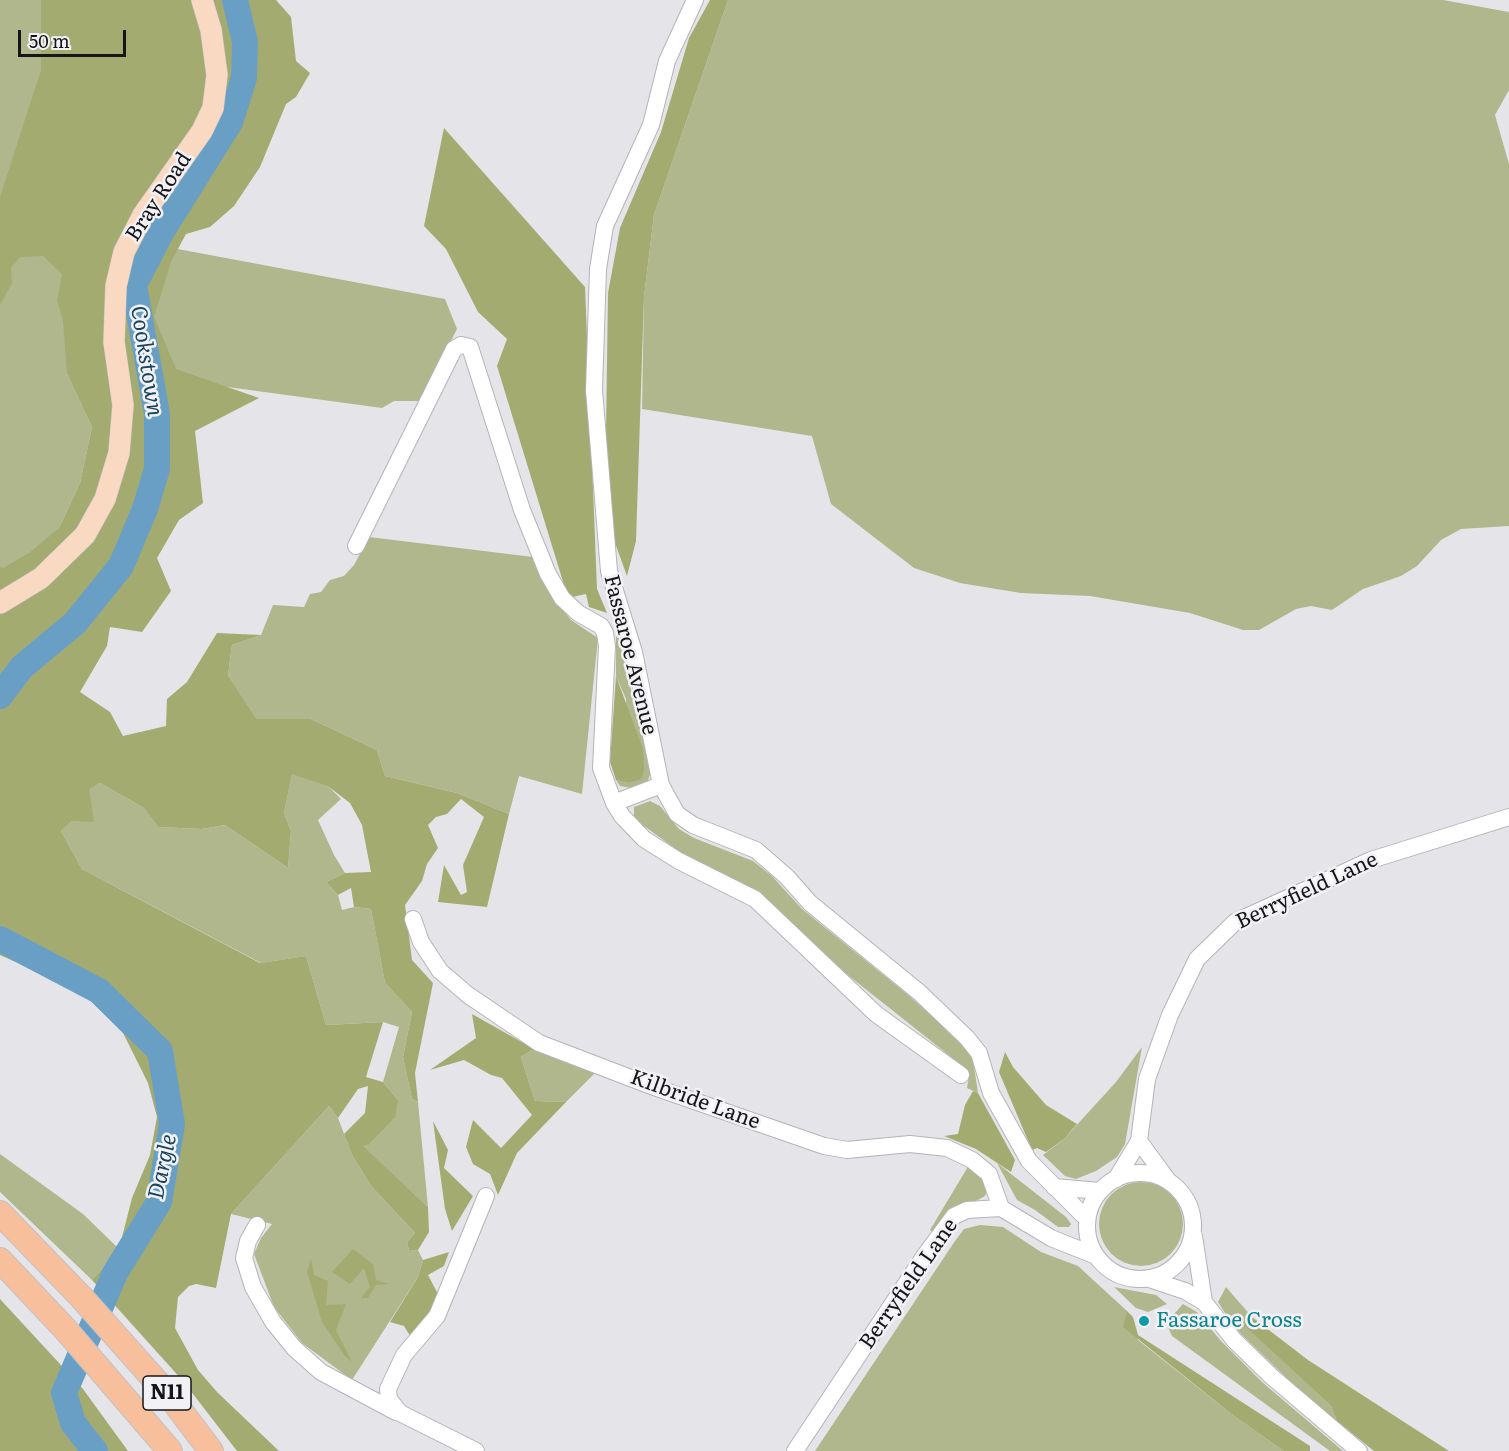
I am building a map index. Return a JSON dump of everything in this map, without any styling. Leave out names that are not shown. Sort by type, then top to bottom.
[{"type":"highway","name":"N11","points":[[0,1213],[82,1298],[171,1398],[211,1451]]},
{"type":"highway","name":"N11","points":[[0,1260],[100,1368],[170,1451]]},
{"type":"highway","name":"N11","points":[[123,1395],[131,1421],[153,1451]]},
{"type":"main road","name":"Bray Road","points":[[0,603],[40,578],[85,535],[105,499],[119,453],[123,405],[114,342],[116,286],[124,252],[143,215],[202,131],[213,108],[218,75],[202,0]]},
{"type":"street","name":"Fassaroe Avenue","points":[[695,0],[667,61],[651,125],[604,226],[598,269],[594,390],[609,571],[634,652],[661,785],[678,814],[693,825],[756,850],[787,877],[810,903],[920,993],[967,1038],[979,1053],[992,1093],[1029,1161],[1087,1224]]},
{"type":"street","points":[[356,546],[454,349],[461,345],[470,347],[522,510],[548,574],[562,598],[578,613],[601,626],[605,633],[607,646],[601,768],[614,803],[644,839],[755,899],[876,1014],[961,1075]]},
{"type":"street","points":[[614,803],[661,785]]},
{"type":"street","name":"Berryfield Lane","points":[[1116,1179],[1139,1141],[1147,1079],[1170,1015],[1197,959],[1235,922],[1371,860],[1509,817]]},
{"type":"street","name":"Kilbride Lane","points":[[413,919],[421,942],[440,970],[468,995],[539,1042],[654,1087],[824,1146],[847,1150],[910,1144],[947,1148],[972,1160],[989,1174],[1001,1208]]},
{"type":"street","points":[[1139,1141],[1188,1203],[1193,1217],[1193,1232],[1204,1302]]},
{"type":"street","points":[[1096,1256],[1087,1224],[1092,1204],[1100,1191],[1116,1179],[1133,1173],[1151,1174],[1168,1180]]},
{"type":"street","points":[[1054,1187],[1100,1191]]},
{"type":"street","points":[[400,1413],[389,1400],[388,1389],[393,1375],[404,1355],[437,1316],[486,1196]]},
{"type":"street","points":[[1001,1208],[1051,1238],[1096,1256],[1106,1267],[1134,1280],[1149,1279],[1166,1273],[1179,1263],[1189,1249],[1193,1232]]},
{"type":"street","name":"Berryfield Lane","points":[[795,1451],[925,1255],[954,1216],[967,1210],[1001,1208]]},
{"type":"street","points":[[1064,1243],[1087,1224]]},
{"type":"street","points":[[257,1226],[248,1241],[244,1258],[253,1287],[273,1322],[294,1348],[321,1372],[476,1451]]},
{"type":"street","points":[[1149,1279],[1185,1291],[1204,1302],[1234,1340],[1271,1376],[1359,1451]]},
{"type":"green space","points":[[0,0],[54,0],[63,60],[0,225]]},
{"type":"green space","points":[[41,0],[276,0],[291,17],[296,61],[310,73],[296,97],[286,104],[260,167],[234,206],[210,227],[186,234],[171,262],[154,317],[176,369],[259,398],[195,431],[203,503],[179,520],[157,558],[171,591],[142,632],[110,627],[107,646],[80,692],[110,712],[123,736],[166,726],[167,699],[187,682],[217,633],[261,635],[232,645],[228,675],[257,719],[311,719],[377,750],[385,776],[457,793],[509,814],[487,907],[438,902],[444,865],[461,895],[467,892],[463,865],[484,817],[461,799],[447,814],[436,817],[428,825],[438,848],[427,864],[422,881],[405,905],[412,960],[433,983],[415,1073],[418,1102],[412,1099],[403,1057],[412,1012],[385,983],[371,909],[354,907],[351,888],[338,895],[326,882],[345,873],[371,872],[362,825],[350,803],[329,787],[292,774],[284,813],[291,831],[288,868],[225,825],[202,829],[158,827],[144,808],[100,783],[89,789],[94,822],[72,821],[61,831],[82,869],[260,963],[306,956],[326,1025],[383,1022],[366,1077],[383,1082],[398,1100],[395,1117],[369,1144],[363,1146],[428,1207],[429,1232],[418,1250],[409,1251],[407,1242],[415,1233],[372,1187],[352,1155],[344,1134],[365,1113],[368,1086],[358,1089],[338,1118],[329,1106],[231,1214],[216,1288],[196,1284],[189,1286],[178,1297],[175,1328],[198,1370],[217,1392],[279,1451],[237,1451],[183,1381],[92,1280],[119,1249],[132,1198],[150,1155],[157,1117],[148,1083],[123,1033],[81,991],[0,955],[0,567],[3,568],[29,553],[59,528],[80,483],[92,427],[67,374],[63,321],[57,301],[62,274],[43,256],[20,257],[11,268],[12,283],[0,305],[0,197],[41,70]]},
{"type":"green space","points":[[710,0],[728,0],[654,215],[644,297],[636,541],[627,576],[615,543],[606,433],[608,293],[620,228],[661,132],[689,38]]},
{"type":"green space","points":[[728,0],[1443,0],[1509,12],[1509,90],[1495,115],[1509,164],[1509,526],[1461,529],[1441,540],[1417,566],[1401,576],[1363,589],[1332,610],[1311,606],[1296,609],[1259,630],[1243,630],[1190,613],[1090,596],[1021,593],[960,583],[914,568],[831,504],[812,436],[642,409],[644,297],[654,215]]},
{"type":"green space","points":[[444,128],[585,287],[597,589],[607,613],[589,607],[586,594],[568,598],[497,366],[507,339],[478,312],[446,249],[424,226]]},
{"type":"green space","points":[[0,243],[68,259],[67,374],[92,427],[80,483],[59,528],[38,552],[0,572]]},
{"type":"green space","points":[[167,247],[445,299],[457,329],[420,401],[394,401],[382,408],[176,380],[144,318]]},
{"type":"green space","points":[[369,537],[533,557],[559,605],[571,620],[598,638],[582,794],[519,776],[509,814],[457,793],[385,776],[377,750],[311,719],[257,719],[228,675],[232,645],[261,635],[273,605],[304,607],[310,594],[321,592],[330,580],[344,576],[354,565]]},
{"type":"green space","points":[[616,627],[651,772],[647,783],[631,788],[620,786],[616,780],[628,783],[626,699],[616,676]]},
{"type":"green space","points":[[616,676],[643,749],[644,770],[641,779],[628,783],[616,780],[610,762]]},
{"type":"green space","points":[[292,773],[329,787],[341,799],[318,820],[345,873],[326,882],[338,895],[342,910],[354,907],[371,909],[385,983],[412,1012],[403,1057],[412,1099],[418,1102],[428,1207],[362,1146],[398,1100],[383,1082],[399,1027],[383,1022],[326,1025],[306,956],[261,963],[82,869],[61,831],[72,821],[89,788],[100,783],[144,808],[158,827],[202,829],[225,825],[288,868],[291,831],[284,813]]},
{"type":"green space","points":[[650,801],[660,806],[679,829],[694,838],[753,861],[772,876],[802,909],[907,994],[960,1041],[973,1060],[978,1093],[967,1088],[969,1076],[965,1068],[839,968],[640,823],[634,816],[634,807]]},
{"type":"green space","points":[[472,1014],[534,1049],[521,1057],[535,1101],[566,1102],[517,1153],[498,1195],[490,1174],[473,1164],[466,1147],[473,1120],[501,1148],[532,1115],[502,1078],[491,1075],[464,1060],[430,1070],[476,1038]]},
{"type":"green space","points":[[1142,1047],[1125,1144],[1117,1157],[1096,1171],[1076,1179],[1065,1176],[1043,1155],[1064,1139],[1116,1082]]},
{"type":"green space","points":[[534,1049],[595,1073],[566,1102],[535,1101],[521,1057]]},
{"type":"green space","points":[[1005,1052],[1013,1067],[1046,1105],[1077,1124],[1064,1139],[1046,1152],[1037,1148],[1032,1150],[999,1072]]},
{"type":"green space","points":[[973,1091],[978,1093],[1015,1160],[1011,1172],[976,1149],[944,1136],[958,1134],[965,1105]]},
{"type":"green space","points":[[329,1106],[338,1118],[352,1155],[372,1187],[415,1233],[407,1242],[409,1251],[418,1250],[423,1260],[418,1277],[352,1380],[302,1343],[274,1307],[254,1254],[261,1238],[272,1224],[231,1214]]},
{"type":"green space","points":[[433,1121],[448,1150],[444,1168],[473,1196],[452,1231],[445,1209]]},
{"type":"green space","points":[[0,1154],[83,1214],[119,1249],[92,1280],[0,1192]]},
{"type":"green space","points":[[997,1163],[1066,1217],[1071,1224],[1069,1227],[1058,1227],[1017,1200]]},
{"type":"green space","points":[[969,1165],[980,1174],[987,1191],[985,1196],[976,1201],[953,1207],[932,1232],[930,1230]]},
{"type":"green space","points":[[1141,1182],[1157,1185],[1171,1194],[1180,1208],[1183,1224],[1180,1240],[1171,1254],[1157,1263],[1141,1266],[1125,1263],[1111,1254],[1102,1240],[1099,1224],[1102,1208],[1111,1194],[1125,1185]]},
{"type":"green space","points":[[980,1225],[1003,1227],[1041,1252],[1078,1266],[1127,1311],[1138,1340],[1234,1416],[1284,1451],[815,1451],[955,1241],[964,1229]]},
{"type":"green space","points":[[353,1249],[373,1264],[376,1280],[389,1284],[376,1285],[368,1298],[361,1298],[370,1287],[364,1268],[350,1284],[332,1272]]},
{"type":"green space","points":[[449,1252],[444,1266],[428,1275],[439,1296],[412,1339],[404,1326],[390,1322],[418,1277],[423,1260]]},
{"type":"green space","points":[[311,1258],[314,1275],[328,1281],[326,1305],[346,1304],[336,1330],[352,1362],[345,1356],[322,1322],[307,1272]]},
{"type":"green space","points":[[1114,1287],[1156,1295],[1167,1304],[1148,1312],[1136,1308]]},
{"type":"green space","points":[[1226,1287],[1252,1317],[1245,1325],[1331,1406],[1337,1421],[1295,1386],[1234,1327],[1218,1302]]},
{"type":"green space","points":[[0,1299],[83,1389],[128,1451],[0,1451]]},
{"type":"green space","points":[[1183,1304],[1197,1312],[1221,1341],[1262,1382],[1343,1451],[1330,1451],[1172,1336],[1166,1323]]},
{"type":"green space","points":[[1127,1311],[1133,1317],[1138,1335],[1310,1446],[1310,1451],[1284,1451],[1234,1416],[1123,1327]]},
{"type":"green space","points":[[1252,1317],[1308,1360],[1449,1451],[1374,1451],[1337,1421],[1331,1406],[1244,1325]]},
{"type":"waterway","name":"Cookstown","points":[[0,696],[22,667],[75,623],[121,566],[145,509],[157,469],[157,414],[134,285],[162,231],[230,122],[244,78],[245,42],[235,0]]},
{"type":"waterway","name":"Dargle","points":[[0,939],[99,991],[160,1051],[172,1124],[159,1202],[115,1273],[64,1393],[73,1423],[95,1451]]},
{"type":"place","name":"Fassaroe Cross","points":[[1144,1321]]}]
